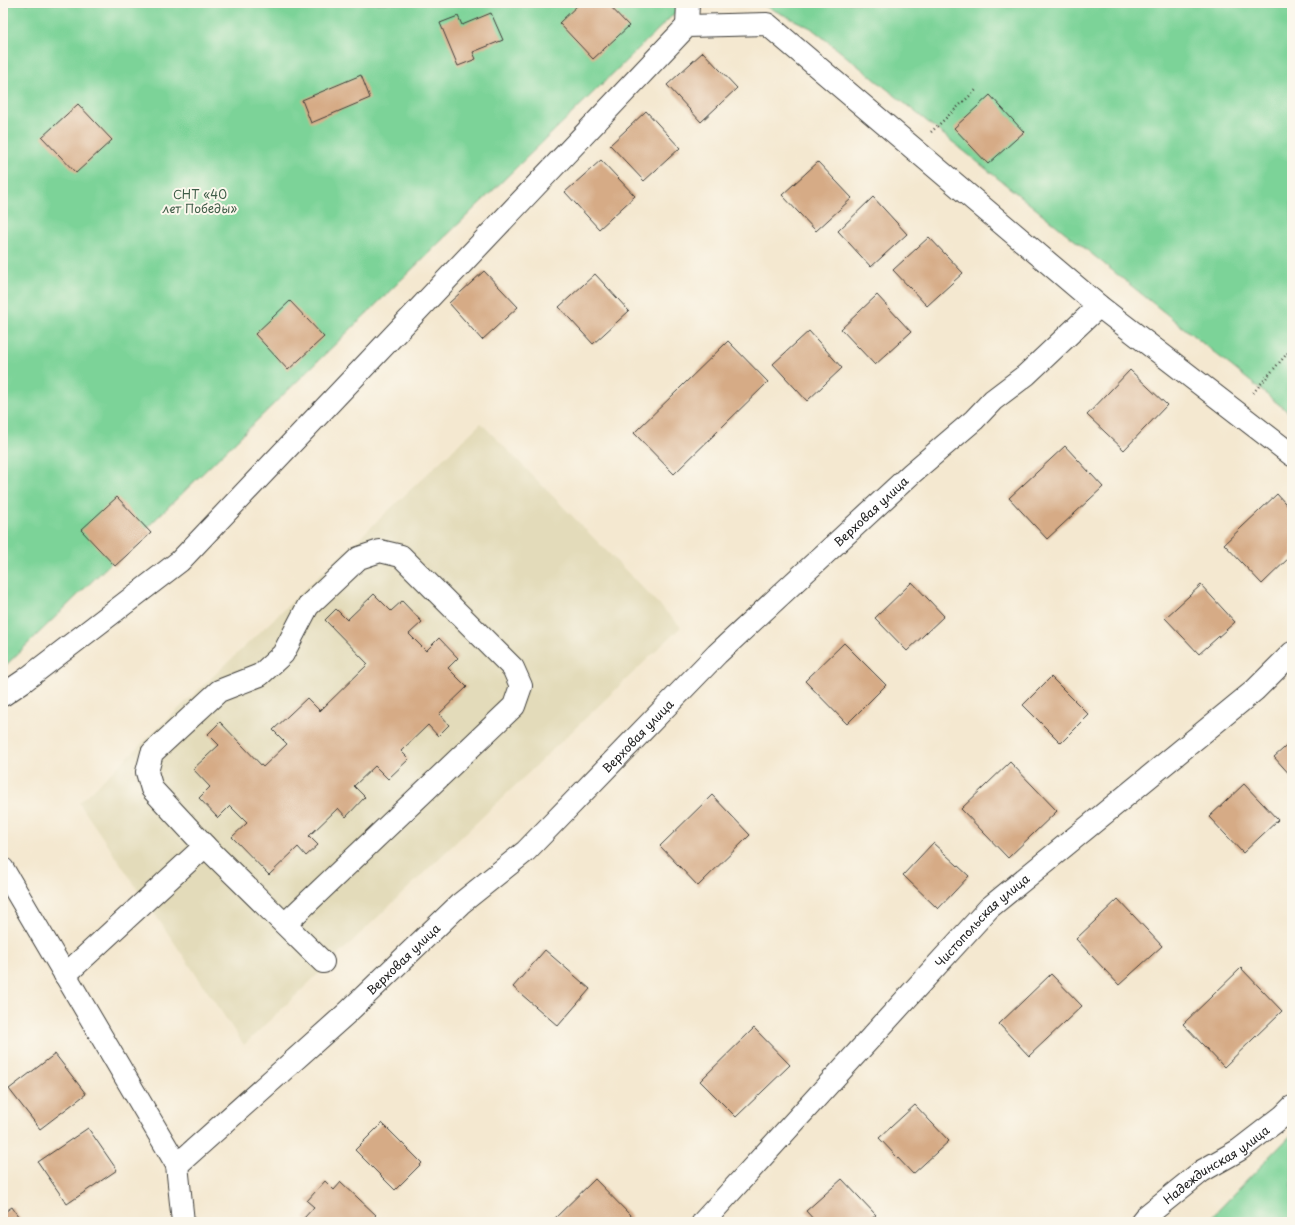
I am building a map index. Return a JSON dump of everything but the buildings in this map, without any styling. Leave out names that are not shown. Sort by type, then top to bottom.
[{"type":"street","points":[[3,695],[32,676],[180,561],[688,26],[688,3]]},
{"type":"street","points":[[688,26],[767,24],[1099,306],[1292,455]]},
{"type":"street","name":"Верховая улица","points":[[177,1165],[347,1013],[460,904],[526,851],[717,654],[912,474],[974,420],[993,400],[1026,375],[1099,306]]},
{"type":"street","points":[[285,924],[514,706],[521,686],[513,668],[402,556],[380,551],[359,558],[308,606],[283,654],[260,675],[219,691],[152,753],[146,772],[152,789],[205,846],[323,962]]},
{"type":"street","name":"Чистопольская улица","points":[[703,1222],[989,908],[1255,690],[1292,653]]},
{"type":"street","points":[[65,975],[205,846]]},
{"type":"street","points":[[3,869],[177,1165],[177,1218]]},
{"type":"street","name":"Надеждинская улица","points":[[1141,1222],[1145,1217],[1202,1171],[1239,1150],[1283,1116],[1292,1106]]},
{"type":"path","points":[[913,148],[977,89]]},
{"type":"path","points":[[1236,412],[1292,348]]},
{"type":"shaded area","points":[[481,423],[681,627],[244,1045],[79,803]]},
{"type":"green space","name":"СНТ «40 лет Победы»","points":[[3,3],[688,3],[678,10],[3,668]]},
{"type":"green space","points":[[759,3],[1292,3],[1292,415],[811,28]]},
{"type":"green space","points":[[1292,1134],[1292,1222],[1207,1222]]}]
